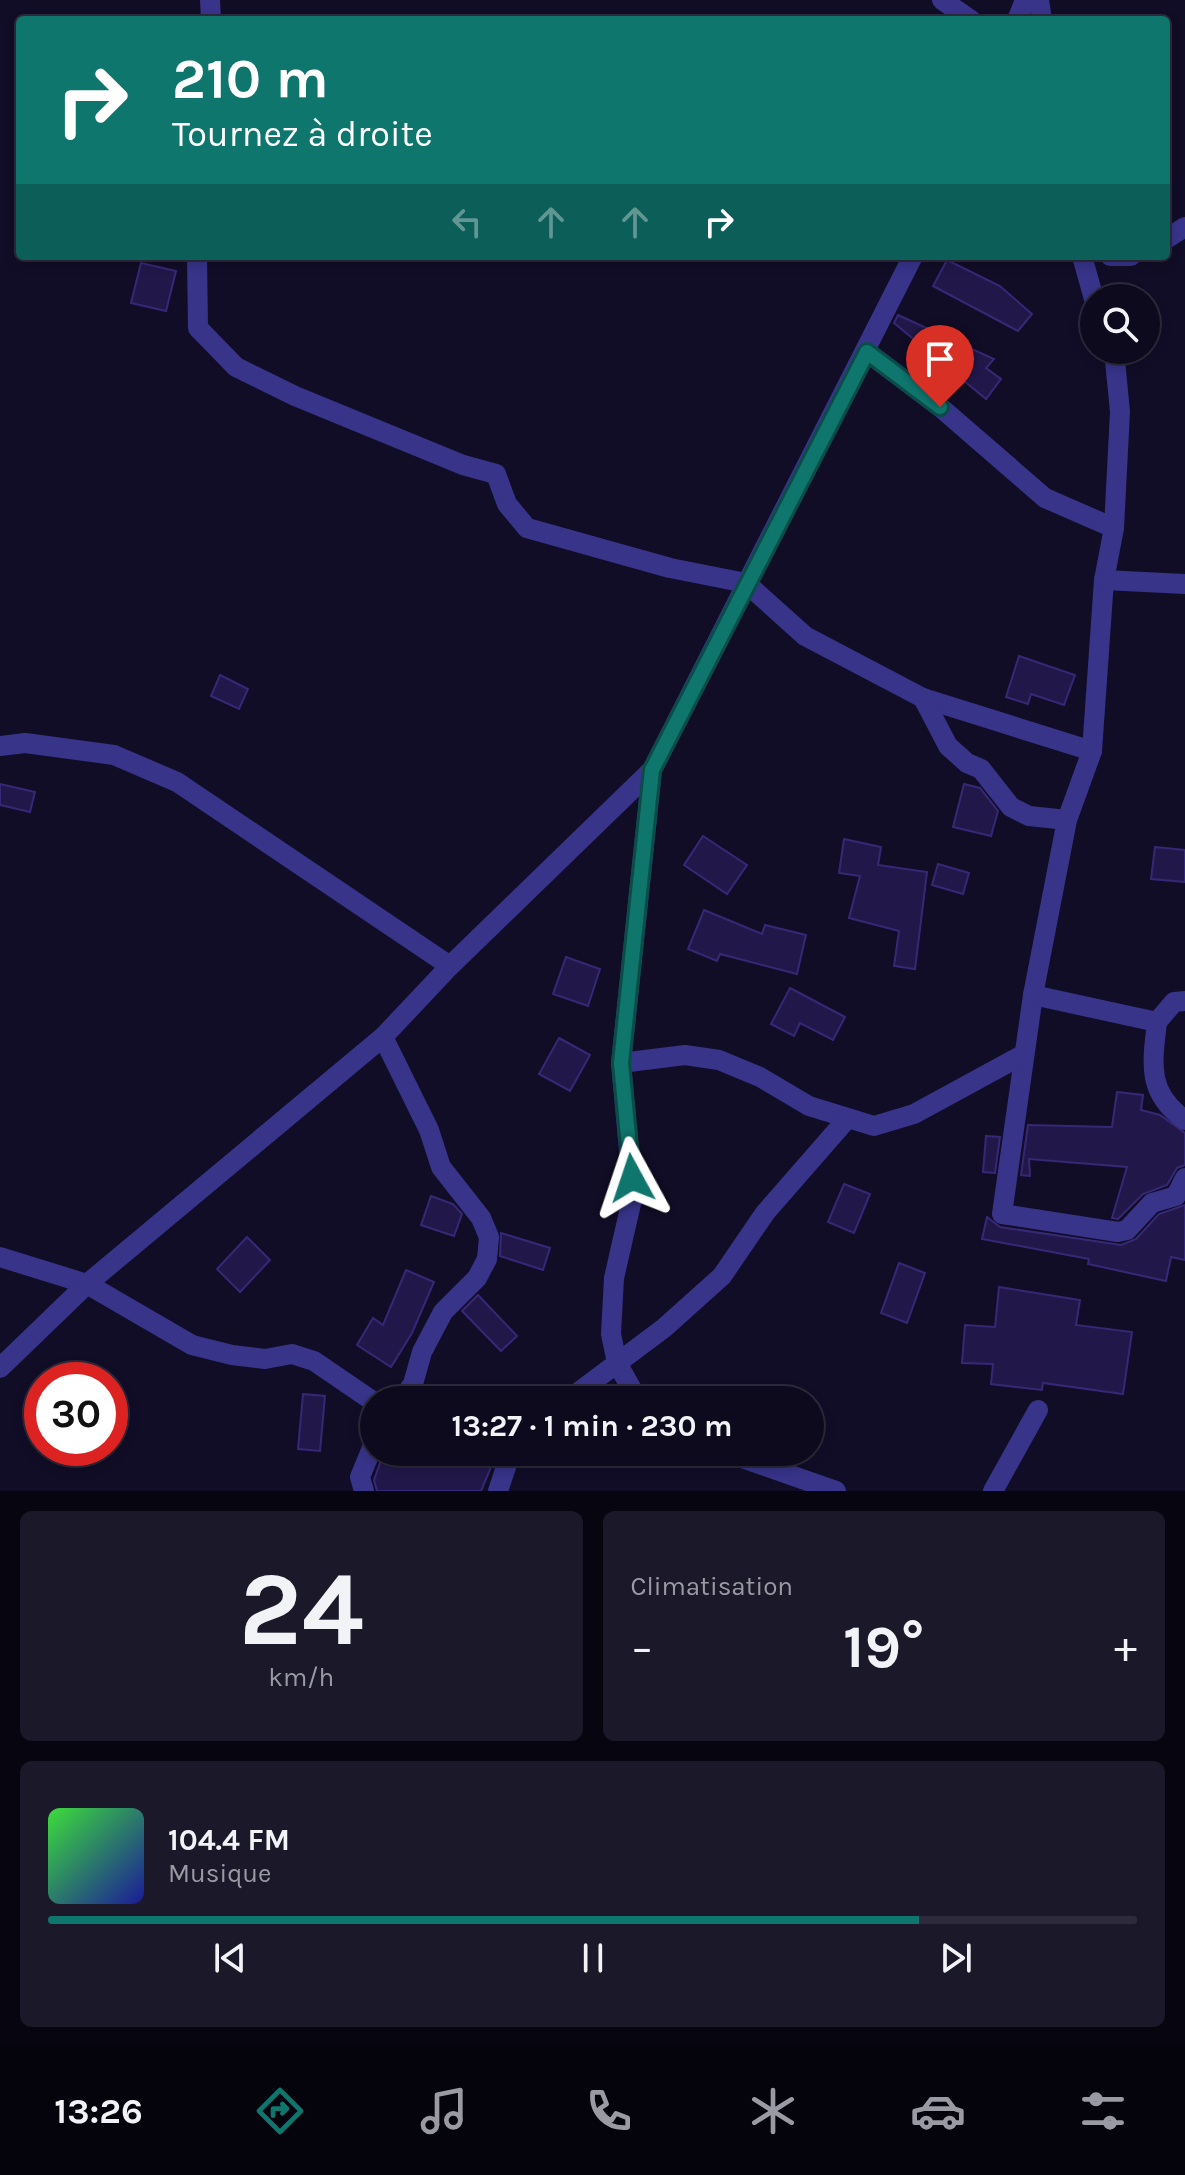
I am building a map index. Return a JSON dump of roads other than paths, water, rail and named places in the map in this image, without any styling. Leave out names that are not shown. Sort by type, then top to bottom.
[{"type":"street","points":[[942,0],[965,16]]},
{"type":"street","points":[[197,260],[198,328],[236,367],[295,396],[463,465],[496,474],[507,504],[527,528],[670,568],[746,583],[805,636],[923,698],[1092,751]]},
{"type":"street","points":[[0,1368],[87,1284],[383,1037],[450,966],[652,770],[911,260]]},
{"type":"street","points":[[1083,260],[1090,284]]},
{"type":"street","points":[[867,352],[940,407],[1045,498],[1114,528]]},
{"type":"street","points":[[1115,364],[1120,412],[1114,528],[1104,580],[1092,751],[1067,820],[1033,995],[1002,1214],[1118,1232],[1127,1230],[1152,1203],[1176,1196],[1185,1178]]},
{"type":"street","points":[[1104,580],[1185,584]]},
{"type":"street","points":[[923,698],[948,746],[967,763],[981,769],[1011,807],[1029,816],[1067,820]]},
{"type":"street","points":[[0,746],[25,743],[114,755],[177,782],[450,966]]},
{"type":"street","points":[[630,1386],[617,1363],[611,1334],[614,1278],[633,1195],[621,1063],[652,770]]},
{"type":"street","points":[[1033,995],[1157,1022]]},
{"type":"street","points":[[1185,1001],[1174,1002],[1157,1022],[1153,1055],[1156,1088],[1167,1107],[1185,1120]]},
{"type":"street","points":[[383,1037],[429,1130],[441,1167],[481,1218],[489,1237],[487,1259],[477,1278],[443,1312],[422,1352],[412,1386]]},
{"type":"street","points":[[621,1063],[685,1055],[719,1060],[760,1077],[809,1106],[874,1126],[914,1114],[1024,1054]]},
{"type":"street","points":[[587,1386],[722,1276],[765,1213],[847,1119]]},
{"type":"street","points":[[0,1257],[87,1284],[192,1345],[254,1358],[292,1354],[314,1361],[360,1392]]},
{"type":"street","points":[[993,1491],[1038,1410]]},
{"type":"street","points":[[364,1491],[360,1477],[365,1466]]},
{"type":"street","points":[[498,1491],[506,1466]]},
{"type":"street","points":[[765,1466],[836,1491]]}]
